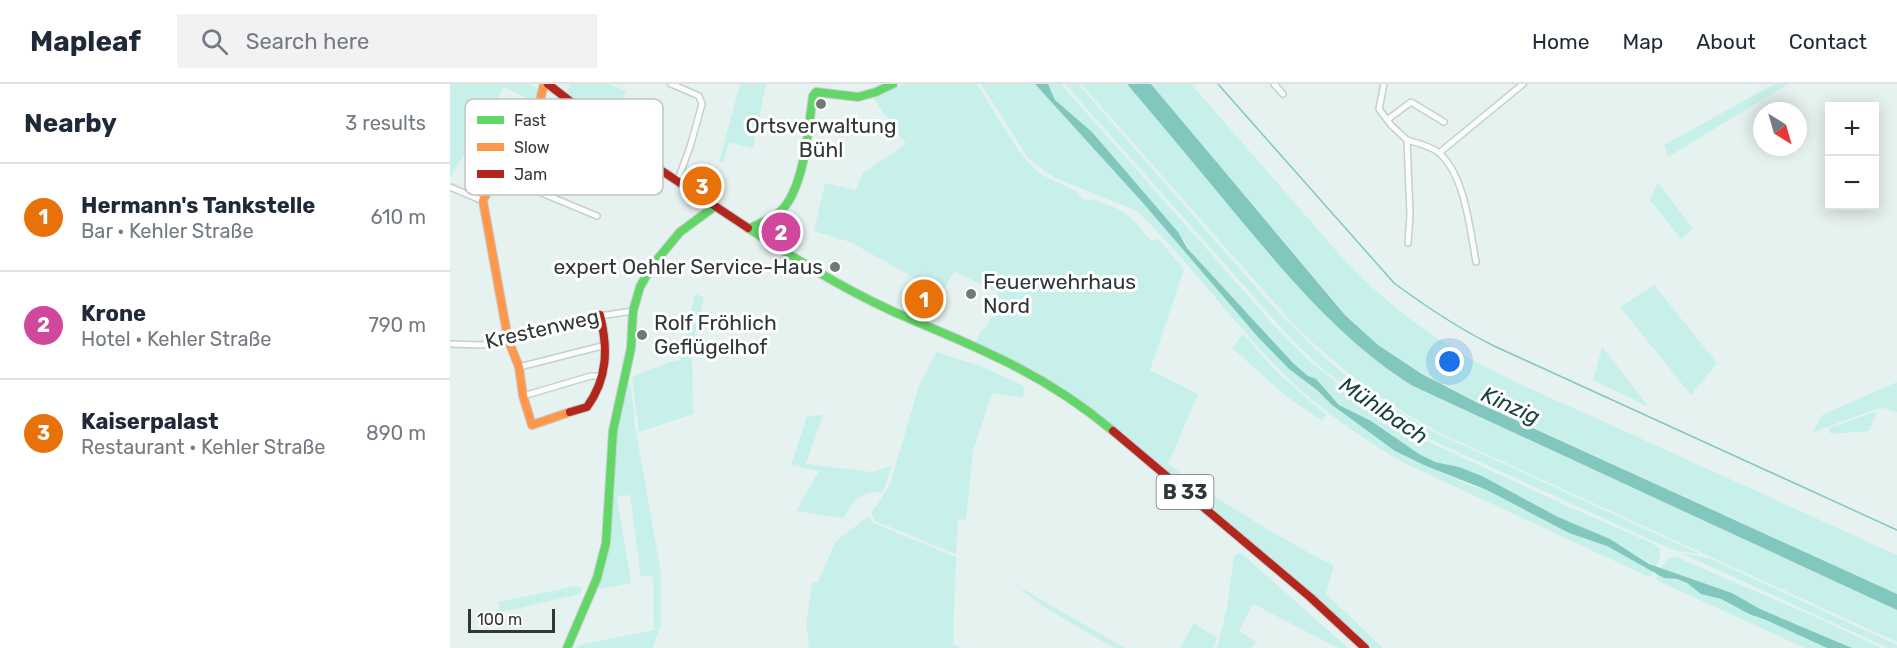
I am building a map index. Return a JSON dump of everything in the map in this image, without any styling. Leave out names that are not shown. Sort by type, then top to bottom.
[{"type":"street","points":[[541,99],[546,84]]},
{"type":"street","name":"B 33","points":[[546,84],[565,99]]},
{"type":"street","points":[[671,84],[699,96],[702,104],[677,182]]},
{"type":"street","points":[[749,229],[783,210],[788,202],[807,141],[814,89],[855,97],[875,93],[893,84]]},
{"type":"street","points":[[1274,84],[1283,94]]},
{"type":"street","points":[[1384,84],[1379,109],[1387,120],[1407,140],[1439,153],[1456,177],[1465,204],[1476,262]]},
{"type":"street","points":[[1439,153],[1523,84]]},
{"type":"street","points":[[1387,120],[1411,102],[1443,122]]},
{"type":"street","points":[[1407,140],[1410,214],[1408,243]]},
{"type":"street","name":"B 33","points":[[663,172],[749,229],[852,291],[991,354],[1084,407],[1310,597],[1365,648]]},
{"type":"street","points":[[450,187],[465,193]]},
{"type":"street","points":[[469,195],[483,201]]},
{"type":"street","points":[[486,195],[483,201],[508,339],[519,367],[523,396],[532,424],[587,407],[599,384],[606,345],[600,315]]},
{"type":"street","points":[[546,195],[597,216]]},
{"type":"street","points":[[567,648],[597,578],[606,543],[613,431],[631,348],[633,310],[640,287],[651,267],[680,232],[714,207]]},
{"type":"street","name":"Krestenweg","points":[[450,344],[481,345],[566,321],[633,310]]},
{"type":"street","points":[[519,367],[606,345]]},
{"type":"street","points":[[523,396],[591,376],[600,376]]},
{"type":"shaded area","points":[[450,84],[531,84],[539,90],[537,99],[528,99],[504,87],[497,99],[465,99],[465,153],[450,178]]},
{"type":"shaded area","points":[[570,84],[609,84],[626,91],[623,99],[575,99],[567,91]]},
{"type":"shaded area","points":[[740,84],[766,84],[753,148],[729,142],[723,162],[719,162]]},
{"type":"shaded area","points":[[903,84],[977,84],[1018,150],[1040,174],[1074,190],[1084,200],[1103,203],[1125,213],[1151,241],[1157,239],[1160,241],[1184,269],[1150,370],[1198,394],[1168,464],[1249,518],[1334,566],[1326,594],[1383,648],[1370,648],[1120,432],[974,345],[1000,300],[996,298],[998,293],[954,271],[942,293],[850,242],[814,231],[825,183],[856,190],[863,173],[906,144],[873,98]]},
{"type":"shaded area","points":[[981,84],[1035,84],[1143,203],[1258,337],[1289,369],[1317,390],[1332,405],[1408,458],[1472,486],[1487,490],[1569,533],[1607,546],[1653,572],[1652,575],[1649,577],[1402,462],[1335,418],[1275,365],[1140,214],[1133,209],[1055,178],[1029,159]]},
{"type":"shaded area","points":[[1048,84],[1061,84],[1280,332],[1312,363],[1343,388],[1416,436],[1652,543],[1660,549],[1656,567],[1610,539],[1558,517],[1482,476],[1459,467],[1435,462],[1419,454],[1370,421],[1339,405],[1316,379],[1308,376],[1293,363],[1187,248],[1178,233],[1092,132],[1055,100]]},
{"type":"shaded area","points":[[1065,84],[1078,84],[1269,302],[1314,348],[1372,395],[1430,430],[1700,554],[1677,551],[1664,546],[1423,436],[1403,425],[1326,372],[1293,341]]},
{"type":"shaded area","points":[[1081,84],[1127,84],[1299,287],[1341,330],[1388,369],[1413,386],[1897,610],[1897,642],[1438,432],[1380,396],[1329,357],[1295,326]]},
{"type":"shaded area","points":[[1151,84],[1191,84],[1347,263],[1391,304],[1422,328],[1492,370],[1897,555],[1897,594],[1476,401],[1422,373],[1378,345],[1345,314]]},
{"type":"shaded area","points":[[1774,84],[1788,84],[1758,102],[1753,102],[1753,105],[1668,157],[1664,145]]},
{"type":"shaded area","points":[[1658,182],[1693,229],[1681,239],[1650,200]]},
{"type":"shaded area","points":[[1654,285],[1717,363],[1691,395],[1620,307]]},
{"type":"shaded area","points":[[695,294],[704,297],[692,349],[693,414],[639,432],[632,377],[680,360]]},
{"type":"shaded area","points":[[1243,334],[1277,372],[1326,415],[1322,421],[1286,396],[1232,348]]},
{"type":"shaded area","points":[[1602,347],[1649,407],[1593,380]]},
{"type":"shaded area","points":[[936,352],[981,366],[1024,386],[1023,398],[992,393],[973,451],[966,520],[958,519],[956,554],[875,521],[871,513],[890,484],[919,386]]},
{"type":"shaded area","points":[[1897,382],[1897,412],[1883,408],[1877,409],[1813,432],[1822,415]]},
{"type":"shaded area","points":[[627,383],[631,386],[635,426],[661,573],[661,624],[653,648],[576,648],[578,645],[654,630],[653,575],[641,577],[630,495],[617,497],[631,583],[600,589],[596,586],[610,537],[613,451]]},
{"type":"shaded area","points":[[1877,413],[1869,431],[1831,434],[1829,428]]},
{"type":"shaded area","points":[[823,415],[806,464],[872,472],[892,466],[883,492],[863,495],[843,518],[796,511],[819,471],[791,465],[807,416]]},
{"type":"shaded area","points":[[869,516],[873,523],[956,557],[953,644],[962,648],[808,648],[806,626],[812,583],[818,582],[836,541]]},
{"type":"shaded area","points":[[1237,553],[1242,554],[1348,648],[1338,648],[1253,604],[1239,631],[1256,642],[1251,648],[1217,648],[1227,608],[1234,557]]},
{"type":"shaded area","points":[[1681,553],[1711,559],[1897,645],[1897,648],[1888,648]]},
{"type":"shaded area","points":[[1676,557],[1882,648],[1852,648],[1760,609],[1732,593],[1660,568],[1670,558]]},
{"type":"shaded area","points":[[1658,574],[1687,583],[1749,614],[1827,648],[1805,648],[1660,582],[1656,578]]},
{"type":"shaded area","points":[[1015,585],[1125,648],[1114,648],[1041,605]]},
{"type":"shaded area","points":[[576,586],[582,588],[580,594],[501,612],[498,602]]},
{"type":"shaded area","points":[[1194,623],[1217,638],[1213,648],[1180,648]]},
{"type":"water","points":[[1035,84],[1048,84],[1055,100],[1092,132],[1178,232],[1187,248],[1293,363],[1308,376],[1316,379],[1339,405],[1371,421],[1419,454],[1435,462],[1459,467],[1482,476],[1558,517],[1610,539],[1649,564],[1732,593],[1760,609],[1852,648],[1827,648],[1749,614],[1721,599],[1701,594],[1687,583],[1664,578],[1607,546],[1569,533],[1487,490],[1395,451],[1332,405],[1317,390],[1289,369],[1258,337],[1143,203]]},
{"type":"water","points":[[1127,84],[1151,84],[1345,315],[1378,345],[1422,374],[1476,402],[1897,594],[1897,610],[1413,386],[1388,369],[1341,330],[1299,287]]},
{"type":"waterway","points":[[1218,84],[1394,283],[1430,308],[1494,346],[1897,530]]},
{"type":"traffic: fast","points":[[749,229],[777,214],[789,200],[800,173],[813,96],[816,92],[858,97],[893,84]]},
{"type":"traffic: fast","points":[[567,648],[597,578],[606,543],[613,431],[631,348],[633,311],[640,287],[651,267],[680,232],[714,207]]},
{"type":"traffic: fast","points":[[748,228],[853,292],[1023,370],[1069,398],[1113,431]]},
{"type":"traffic: slow","points":[[540,99],[544,84]]},
{"type":"traffic: slow","points":[[486,195],[483,201],[508,339],[519,367],[523,396],[532,425],[570,412]]},
{"type":"traffic: jam","points":[[548,84],[567,99]]},
{"type":"traffic: jam","points":[[663,172],[748,228]]},
{"type":"traffic: jam","points":[[570,412],[587,407],[599,385],[605,351],[600,315]]},
{"type":"traffic: jam","points":[[1113,431],[1310,597],[1365,648]]},
{"type":"place","name":"Ortsverwaltung Bühl","points":[[821,104]]},
{"type":"place","name":"Kaiserpalast","points":[[702,186]]},
{"type":"place","name":"Krone","points":[[781,232]]},
{"type":"place","name":"expert Oehler Service-Haus","points":[[835,267]]},
{"type":"place","name":"Feuerwehrhaus Nord","points":[[971,294]]},
{"type":"place","name":"Hermann's Tankstelle","points":[[924,299]]},
{"type":"place","name":"Rolf Fröhlich Geflügelhof","points":[[642,335]]},
{"type":"water label","name":"Kinzig","points":[[1511,405]]},
{"type":"water label","name":"Mühlbach","points":[[1384,410]]}]
